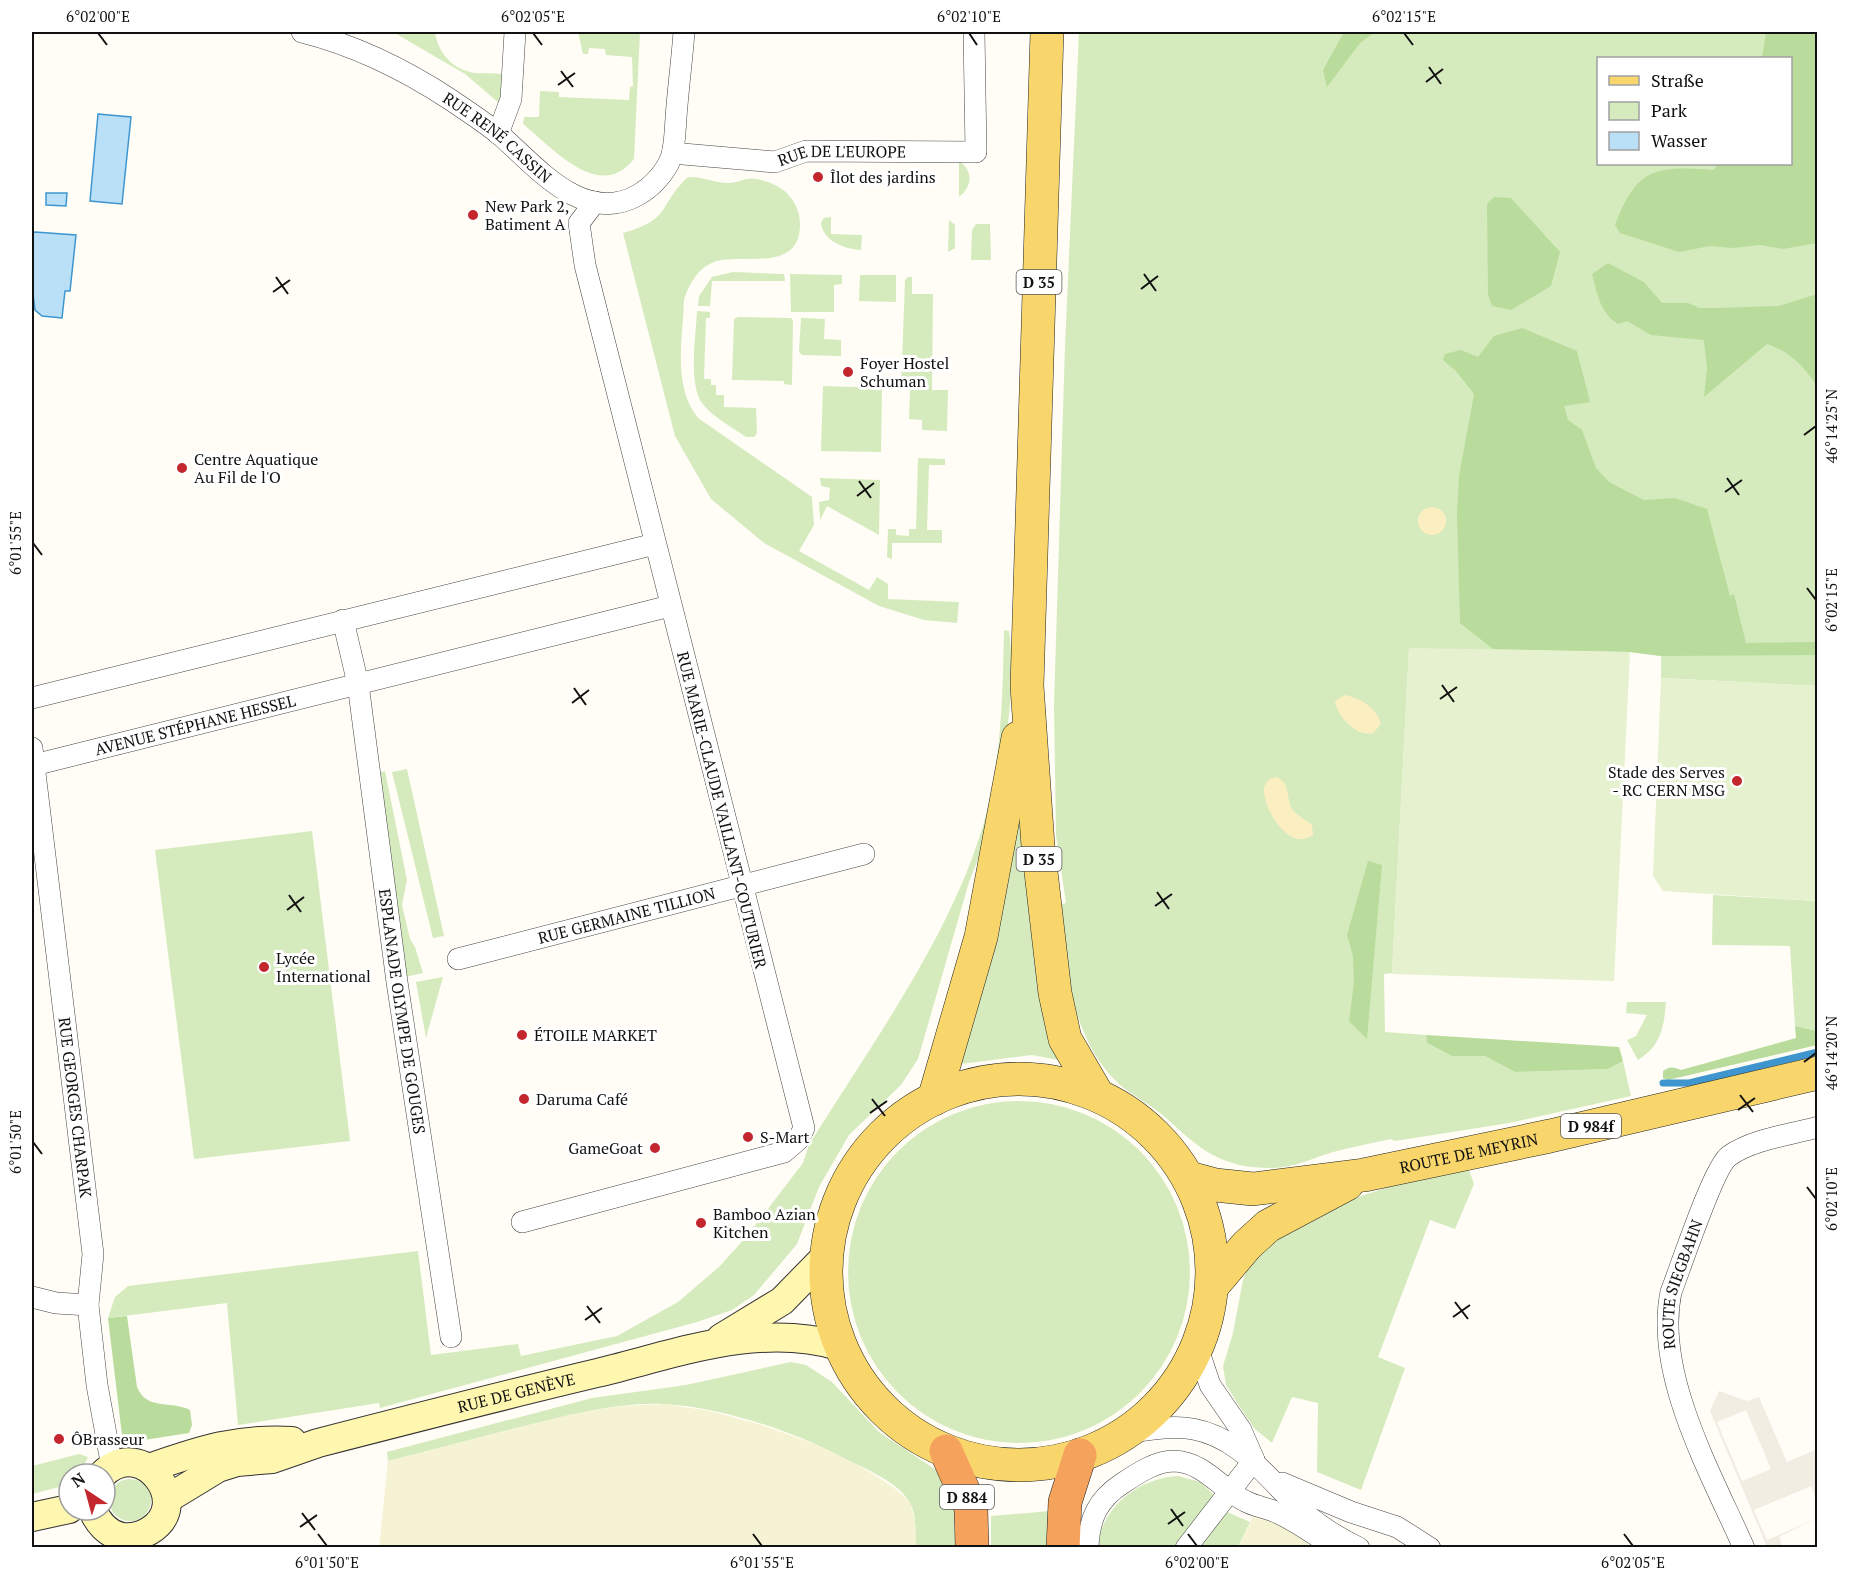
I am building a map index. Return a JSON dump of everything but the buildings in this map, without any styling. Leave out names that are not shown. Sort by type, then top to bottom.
[{"type":"highway","name":"D 884","points":[[946,1451],[971,1508],[972,1548]]},
{"type":"highway","points":[[1063,1548],[1065,1502],[1080,1455]]},
{"type":"main road","name":"D 35","points":[[1047,32],[1027,686],[1038,846],[1055,993],[1065,1039],[1097,1094]]},
{"type":"main road","name":"D 35","points":[[934,1099],[981,937],[1027,686]]},
{"type":"main road","name":"ROUTE DE MEYRIN","points":[[1189,1178],[1215,1185],[1253,1189],[1364,1175],[1550,1136],[1818,1073]]},
{"type":"main road","points":[[1018,1077],[1058,1081],[1097,1094],[1119,1106],[1151,1130],[1171,1151],[1199,1197],[1207,1226],[1214,1284],[1206,1324],[1197,1346],[1169,1392],[1124,1433],[1080,1455],[1054,1462],[1009,1465],[965,1458],[946,1451],[912,1433],[885,1411],[866,1390],[839,1346],[827,1301],[826,1256],[837,1207],[867,1153],[894,1125],[934,1099],[975,1083],[1018,1077]]},
{"type":"main road","name":"ROUTE DE MEYRIN","points":[[1214,1284],[1247,1245],[1268,1226],[1364,1175]]},
{"type":"street","name":"RUE RENÉ CASSIN","points":[[306,32],[344,45],[448,99],[498,134],[563,190],[595,202],[623,202],[645,191],[655,182],[670,161],[673,151]]},
{"type":"street","points":[[498,134],[511,99],[515,32]]},
{"type":"street","points":[[673,151],[684,32]]},
{"type":"street","name":"RUE DE L'EUROPE","points":[[673,151],[683,154],[775,162],[806,151],[976,152],[974,32]]},
{"type":"street","name":"RUE MARIE-CLAUDE VAILLANT-COUTURIER","points":[[522,1222],[784,1152],[798,1140],[804,1128],[581,250],[579,223],[595,202]]},
{"type":"street","points":[[32,698],[655,544]]},
{"type":"street","name":"AVENUE STÉPHANE HESSEL","points":[[33,756],[358,684],[670,606]]},
{"type":"street","points":[[343,620],[358,684]]},
{"type":"street","name":"ESPLANADE OLYMPE DE GOUGES","points":[[358,684],[397,982],[451,1337]]},
{"type":"street","name":"RUE GEORGES CHARPAK","points":[[33,756],[93,1254],[87,1305],[107,1462]]},
{"type":"street","name":"RUE GERMAINE TILLION","points":[[458,959],[864,854]]},
{"type":"street","name":"ROUTE SIEGBAHN","points":[[1744,1548],[1686,1415],[1671,1368],[1666,1330],[1671,1292],[1714,1178],[1728,1156],[1755,1145],[1818,1127]]},
{"type":"street","name":"RUE DE GENÈVE","points":[[714,1342],[782,1301],[826,1256]]},
{"type":"street","points":[[32,1297],[56,1303],[87,1305]]},
{"type":"street","name":"RUE DE GENÈVE","points":[[166,1499],[218,1468],[237,1462],[272,1460],[318,1443],[714,1342],[791,1338],[821,1341],[839,1346]]},
{"type":"street","points":[[1197,1346],[1210,1384],[1241,1430],[1254,1460]]},
{"type":"street","points":[[1124,1433],[1191,1428],[1222,1440],[1254,1460],[1305,1514],[1359,1548]]},
{"type":"street","name":"RUE DE GENÈVE","points":[[149,1468],[212,1446],[232,1442],[270,1440],[318,1443]]},
{"type":"street","points":[[1186,1548],[1254,1460]]},
{"type":"street","points":[[1088,1548],[1089,1523],[1100,1503],[1121,1484],[1163,1462],[1184,1463],[1208,1473],[1244,1501],[1282,1514],[1335,1548]]},
{"type":"street","points":[[99,1522],[112,1533],[141,1542],[159,1522],[166,1499],[161,1481],[149,1468],[131,1463],[117,1467]]},
{"type":"street","points":[[1273,1480],[1351,1512],[1397,1527],[1430,1548]]},
{"type":"street","points":[[32,1517],[57,1512]]},
{"type":"shaded area","points":[[1719,1391],[1747,1401],[1759,1397],[1787,1462],[1817,1449],[1817,1501],[1811,1486],[1754,1510],[1767,1540],[1817,1518],[1779,1537],[1783,1547],[1767,1547],[1710,1411]],"holes":[[[1746,1410],[1771,1469],[1742,1481],[1717,1422]]]},
{"type":"shaded area","points":[[665,1404],[710,1411],[762,1425],[826,1448],[865,1469],[893,1487],[910,1502],[915,1521],[916,1547],[379,1548],[388,1461],[576,1413],[621,1406]]},
{"type":"shaded area","points":[[1254,1514],[1309,1536],[1306,1547],[1238,1548]]},
{"type":"green space","points":[[393,32],[435,32],[438,45],[445,56],[461,69],[501,74],[503,95],[499,103],[465,74]]},
{"type":"green space","points":[[578,32],[640,32],[634,159],[620,171],[606,175],[591,174],[577,167],[523,124],[524,117],[539,117],[540,91],[559,92],[559,97],[629,100],[630,87],[633,86],[632,57],[606,55],[605,49],[589,48],[588,54],[583,54]]},
{"type":"green space","points":[[1079,32],[1817,32],[1817,686],[1661,678],[1661,656],[1630,652],[1409,649],[1392,973],[1384,974],[1385,1032],[1426,1035],[1427,1043],[1452,1056],[1485,1056],[1515,1072],[1608,1069],[1623,1061],[1631,1096],[1509,1123],[1395,1141],[1391,1139],[1333,1152],[1288,1166],[1272,1168],[1239,1165],[1225,1161],[1201,1148],[1160,1113],[1118,1083],[1102,1065],[1080,1023],[1067,976],[1055,906],[1066,903],[1056,835],[1054,705],[1065,346]]},
{"type":"green space","points":[[1344,32],[1375,32],[1360,43],[1327,87],[1323,70]]},
{"type":"green space","points":[[1766,32],[1817,32],[1817,243],[1783,249],[1761,245],[1732,248],[1710,246],[1679,252],[1620,233],[1615,225],[1623,206],[1632,191],[1651,174],[1677,169],[1714,170],[1716,165],[1792,165],[1792,57],[1762,57]]},
{"type":"green space","points":[[959,161],[967,169],[970,179],[967,189],[959,197]]},
{"type":"green space","points":[[688,177],[724,183],[747,179],[770,182],[786,192],[793,200],[799,214],[800,224],[797,240],[790,250],[780,256],[714,262],[703,268],[691,283],[684,300],[681,346],[682,377],[690,405],[698,418],[812,497],[814,525],[799,551],[869,590],[877,577],[888,584],[888,599],[959,602],[957,623],[924,620],[879,606],[764,543],[711,499],[675,436],[623,233],[639,228],[657,217]]},
{"type":"green space","points":[[1494,197],[1511,198],[1560,252],[1551,286],[1511,310],[1492,306],[1488,295],[1487,204]]},
{"type":"green space","points":[[831,217],[831,234],[862,235],[861,250],[835,243],[825,234],[821,222],[824,218]]},
{"type":"green space","points":[[949,220],[955,225],[955,248],[948,252]]},
{"type":"green space","points":[[976,224],[990,224],[991,260],[971,260],[972,230]]},
{"type":"green space","points":[[1608,263],[1644,282],[1662,303],[1688,303],[1700,308],[1779,306],[1817,294],[1817,386],[1796,360],[1767,344],[1704,397],[1707,369],[1704,340],[1651,335],[1627,321],[1618,324],[1603,308],[1592,274]]},
{"type":"green space","points":[[733,272],[784,274],[785,281],[712,281],[710,306],[698,306],[699,296],[712,277]]},
{"type":"green space","points":[[790,274],[842,275],[842,284],[834,285],[834,312],[791,312]]},
{"type":"green space","points":[[860,275],[896,275],[896,302],[859,301]]},
{"type":"green space","points":[[912,277],[912,294],[933,294],[932,390],[948,390],[947,431],[922,430],[922,420],[909,419],[910,390],[901,389],[905,280]]},
{"type":"green space","points":[[697,311],[710,312],[710,318],[706,318],[704,379],[711,379],[711,385],[716,385],[716,395],[724,395],[724,407],[756,408],[757,433],[754,437],[746,437],[717,417],[702,403],[695,384],[694,371]]},
{"type":"green space","points":[[738,317],[791,318],[793,321],[792,385],[784,384],[784,381],[732,380],[734,319]]},
{"type":"green space","points":[[801,318],[825,319],[824,339],[841,340],[841,356],[802,355],[799,352]]},
{"type":"green space","points":[[1522,328],[1577,351],[1590,402],[1564,406],[1568,420],[1582,430],[1596,468],[1609,482],[1644,500],[1675,498],[1707,509],[1730,596],[1734,594],[1746,643],[1817,642],[1817,655],[1661,656],[1630,652],[1493,649],[1460,623],[1457,513],[1459,476],[1474,394],[1456,371],[1443,360],[1445,354],[1461,350],[1478,357],[1494,336]]},
{"type":"green space","points":[[823,386],[882,388],[881,452],[821,451]]},
{"type":"green space","points":[[918,458],[945,459],[945,465],[929,465],[927,530],[942,530],[942,543],[892,543],[892,559],[887,557],[888,529],[896,529],[896,535],[909,536],[909,529],[916,529]]},
{"type":"green space","points":[[820,478],[880,480],[879,535],[827,506],[820,520],[819,502],[829,500],[830,488],[821,486]]},
{"type":"green space","points":[[1004,630],[1009,631],[1013,673],[1004,764],[982,849],[969,882],[918,1059],[901,1085],[849,1135],[819,1187],[797,1244],[754,1295],[732,1310],[697,1322],[380,1408],[379,1403],[238,1425],[227,1303],[108,1318],[115,1297],[128,1286],[418,1251],[431,1355],[518,1344],[521,1356],[617,1336],[678,1302],[719,1267],[747,1236],[803,1163],[809,1145],[892,1015],[943,924],[965,877],[982,829],[994,780],[1003,687]]},
{"type":"green space","points":[[1409,648],[1630,652],[1614,981],[1392,974]]},
{"type":"green space","name":"Stade des Serves - RC CERN MSG","points":[[1661,678],[1817,686],[1817,901],[1663,891],[1653,876]]},
{"type":"green space","points":[[407,769],[444,936],[433,938],[392,772]]},
{"type":"green space","points":[[385,771],[407,880],[402,905],[410,939],[415,947],[423,973],[405,977],[379,773]]},
{"type":"green space","points":[[1022,772],[1064,1061],[1032,1055],[961,1064]]},
{"type":"green space","points":[[312,831],[350,1141],[194,1159],[155,850]]},
{"type":"green space","points":[[1368,861],[1382,865],[1367,1039],[1349,1021],[1354,983],[1353,956],[1347,935]]},
{"type":"green space","points":[[1713,895],[1817,901],[1817,1031],[1795,1026],[1790,946],[1712,945]]},
{"type":"green space","points":[[443,977],[426,1038],[416,982]]},
{"type":"green space","points":[[1627,1002],[1666,1002],[1660,1035],[1652,1049],[1638,1060],[1627,1040],[1636,1036],[1647,1015],[1626,1013]]},
{"type":"green space","points":[[1795,1026],[1817,1031],[1817,1045],[1668,1080],[1663,1078],[1663,1071],[1668,1068],[1681,1070],[1796,1038]]},
{"type":"green space","points":[[1426,1035],[1619,1047],[1623,1061],[1608,1069],[1515,1072],[1485,1056],[1452,1056],[1427,1043]]},
{"type":"green space","points":[[1002,1101],[1036,1101],[1069,1108],[1100,1121],[1128,1139],[1152,1163],[1170,1191],[1183,1222],[1190,1255],[1187,1305],[1177,1338],[1152,1381],[1128,1405],[1100,1423],[1069,1436],[1036,1443],[1002,1443],[969,1436],[938,1423],[910,1405],[886,1381],[868,1353],[855,1322],[848,1289],[848,1255],[855,1222],[868,1191],[886,1163],[910,1139],[938,1121],[969,1108]]},
{"type":"green space","points":[[1468,1167],[1474,1184],[1455,1229],[1430,1220],[1378,1357],[1405,1368],[1361,1490],[1317,1472],[1318,1403],[1292,1397],[1272,1443],[1255,1429],[1226,1385],[1223,1366],[1233,1333],[1243,1280],[1256,1248],[1346,1201],[1407,1181]]},
{"type":"green space","points":[[127,1316],[137,1387],[141,1394],[153,1402],[190,1410],[192,1425],[189,1433],[131,1442],[122,1435],[108,1318]]},
{"type":"green space","points":[[791,1362],[806,1365],[832,1382],[879,1432],[939,1472],[954,1490],[955,1547],[916,1547],[915,1519],[910,1503],[897,1488],[870,1471],[823,1447],[779,1430],[732,1415],[686,1406],[645,1404],[590,1411],[388,1461],[387,1452],[592,1398],[686,1385]]},
{"type":"green space","points":[[79,1454],[88,1457],[86,1462],[57,1462],[57,1488],[32,1494],[32,1466]]},
{"type":"green space","points":[[1178,1476],[1200,1482],[1215,1496],[1177,1547],[1097,1548],[1106,1520],[1124,1497],[1149,1482]]},
{"type":"green space","points":[[130,1479],[138,1481],[145,1485],[151,1500],[145,1515],[130,1521],[117,1516],[117,1484]]},
{"type":"green space","points":[[1050,1511],[1050,1547],[991,1548],[991,1516]]},
{"type":"green space","points":[[1225,1511],[1250,1522],[1238,1547],[1197,1548]]},
{"type":"sand","points":[[1432,507],[1442,511],[1446,521],[1442,531],[1432,535],[1422,531],[1418,521],[1422,511]]},
{"type":"sand","points":[[1345,695],[1357,698],[1375,712],[1381,723],[1374,733],[1361,732],[1344,719],[1335,701]]},
{"type":"sand","points":[[1276,777],[1284,783],[1293,810],[1312,825],[1313,835],[1304,839],[1295,838],[1286,833],[1272,816],[1267,806],[1264,787],[1269,779]]},
{"type":"water","points":[[98,114],[131,117],[122,204],[90,201]]},
{"type":"water","points":[[46,193],[67,193],[66,206],[46,205]]},
{"type":"water","points":[[32,233],[76,235],[70,291],[65,291],[62,318],[42,316],[35,310],[32,286]]},
{"type":"waterway","points":[[1663,1083],[1689,1083],[1818,1052]]},
{"type":"place","name":"Îlot des jardins","points":[[818,177]]},
{"type":"place","name":"New Park 2, Batiment A","points":[[473,215]]},
{"type":"place","name":"Foyer Hostel Schuman","points":[[848,372]]},
{"type":"place","name":"Centre Aquatique Au Fil de l'O","points":[[182,468]]},
{"type":"place","name":"Stade des Serves - RC CERN MSG","points":[[1737,781]]},
{"type":"place","name":"Lycée International","points":[[264,967]]},
{"type":"place","name":"ÉTOILE MARKET","points":[[522,1035]]},
{"type":"place","name":"Daruma Café","points":[[524,1099]]},
{"type":"place","name":"S-Mart","points":[[748,1137]]},
{"type":"place","name":"GameGoat","points":[[655,1148]]},
{"type":"place","name":"Bamboo Azian Kitchen","points":[[701,1223]]},
{"type":"place","name":"ÔBrasseur","points":[[59,1439]]}]
